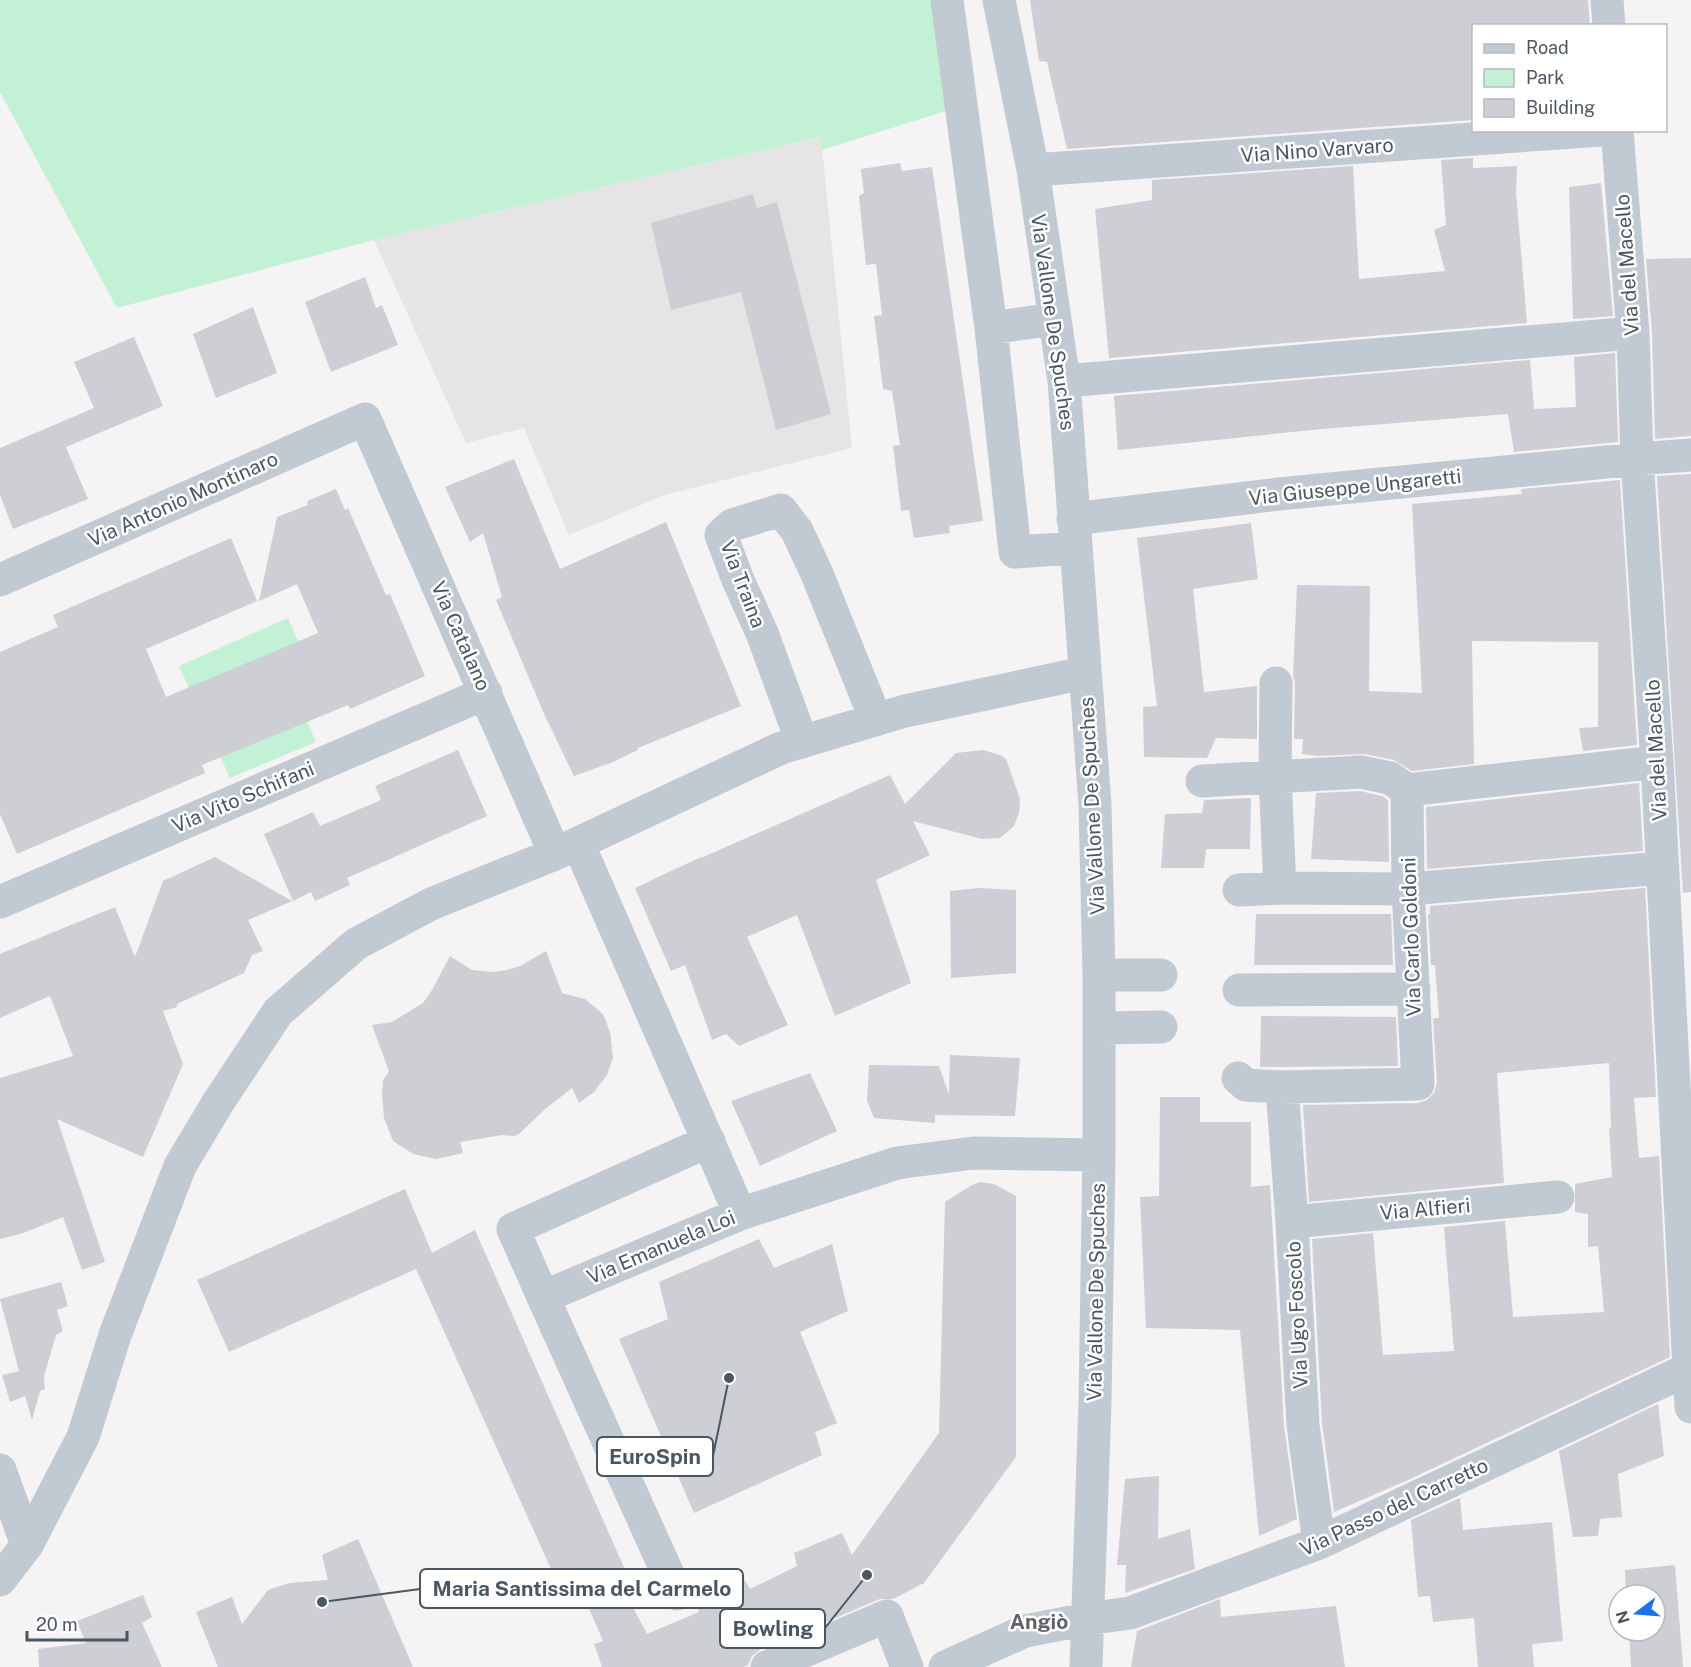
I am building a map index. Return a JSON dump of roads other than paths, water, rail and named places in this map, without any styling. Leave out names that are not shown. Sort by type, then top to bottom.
[{"type":"street","points":[[947,0],[991,328],[1054,319]]},
{"type":"street","name":"Via Vallone De Spuches","points":[[999,0],[1033,170],[1064,381],[1095,805],[1099,975],[1099,1155],[1095,1390],[1086,1667]]},
{"type":"street","points":[[1607,0],[1609,24]]},
{"type":"street","name":"Via Nino Varvaro","points":[[1033,170],[1574,132]]},
{"type":"street","name":"Via del Macello","points":[[1617,132],[1633,333],[1637,459],[1657,762],[1691,1407]]},
{"type":"street","name":"Via Giuseppe Ungaretti","points":[[991,328],[1015,552],[1074,533],[1279,494],[1691,455]]},
{"type":"street","points":[[1064,381],[1633,333]]},
{"type":"street","name":"Via Antonio Montinaro","points":[[0,580],[365,418]]},
{"type":"street","name":"Via Catalano","points":[[365,418],[486,693],[566,848],[709,1141],[740,1214]]},
{"type":"street","name":"Via Traina","points":[[802,742],[762,633],[721,535],[732,525],[781,510],[797,531],[818,574],[876,720]]},
{"type":"street","points":[[0,1580],[27,1545],[83,1437],[115,1335],[180,1166],[219,1101],[278,1012],[356,945],[430,904],[566,848],[781,748],[905,711],[1084,673]]},
{"type":"street","points":[[1276,683],[1275,777],[1280,888]]},
{"type":"street","name":"Via Vito Schifani","points":[[0,902],[486,693]]},
{"type":"street","points":[[1202,781],[1361,772],[1390,778],[1407,790],[1657,762]]},
{"type":"street","name":"Via Carlo Goldoni","points":[[1282,1087],[1418,1084],[1408,889],[1407,790]]},
{"type":"street","points":[[1239,891],[1280,888],[1408,889],[1662,868]]},
{"type":"street","points":[[1099,975],[1161,975]]},
{"type":"street","points":[[1239,990],[1414,989]]},
{"type":"street","points":[[1099,1029],[1161,1027]]},
{"type":"street","points":[[1238,1078],[1246,1085],[1282,1087]]},
{"type":"street","name":"Via Ugo Foscolo","points":[[1282,1087],[1292,1222],[1302,1425],[1319,1543]]},
{"type":"street","points":[[677,1594],[513,1229],[709,1141]]},
{"type":"street","name":"Via Emanuela Loi","points":[[543,1297],[740,1214],[897,1163],[973,1153],[1099,1155]]},
{"type":"street","name":"Via Alfieri","points":[[1292,1222],[1558,1197]]},
{"type":"street","name":"Via Passo del Carretto","points":[[945,1667],[1025,1631],[1087,1619],[1130,1614],[1319,1543],[1689,1369]]},
{"type":"street","points":[[0,1470],[27,1545]]},
{"type":"street","points":[[767,1667],[887,1616],[907,1667]]},
{"type":"place","name":"EuroSpin","points":[[729,1378]]},
{"type":"place","name":"Bowling","points":[[867,1575]]},
{"type":"place","name":"Maria Santissima del Carmelo","points":[[322,1602]]},
{"type":"district","name":"Angiò","points":[[1039,1621]]}]
